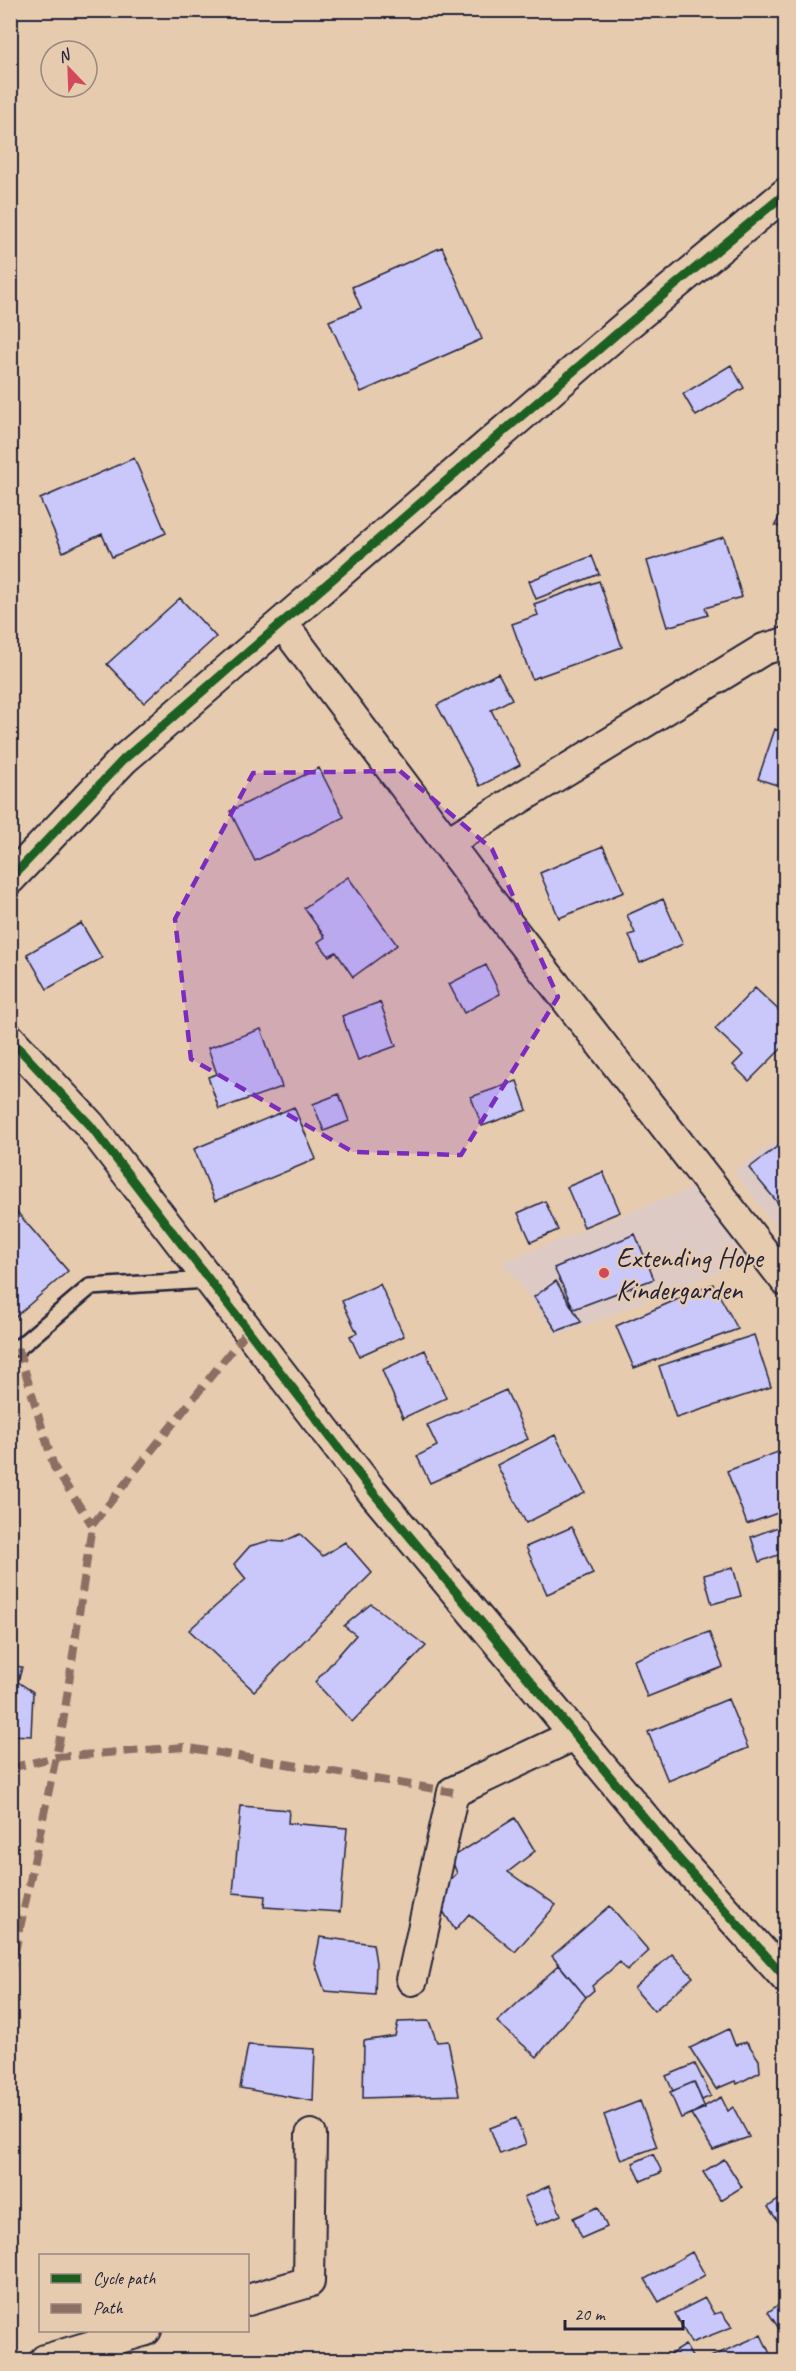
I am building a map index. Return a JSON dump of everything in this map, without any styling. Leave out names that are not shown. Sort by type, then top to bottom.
[{"type":"street","points":[[10,879],[123,760],[621,330],[786,192]]},
{"type":"street","points":[[282,623],[510,927],[786,1281]]},
{"type":"street","points":[[448,842],[764,649],[786,643]]},
{"type":"street","points":[[10,1039],[90,1125],[371,1490],[677,1857],[786,1978]]},
{"type":"street","points":[[412,1980],[453,1792],[576,1734]]},
{"type":"street","points":[[249,2300],[309,2282],[311,2135]]},
{"type":"street","points":[[45,2361],[143,2332]]},
{"type":"lane","points":[[10,1346],[18,1348],[90,1287],[209,1280]]},
{"type":"highlighted area","points":[[400,771],[492,849],[558,997],[461,1155],[353,1152],[191,1059],[175,919],[253,773]]},
{"type":"shaded area","points":[[785,1133],[785,1239],[734,1172]]},
{"type":"shaded area","points":[[696,1186],[749,1260],[558,1336],[502,1262]]},
{"type":"building","points":[[442,247],[482,339],[361,392],[329,321],[361,308],[352,287]]},
{"type":"building","points":[[731,365],[744,388],[696,416],[683,394]]},
{"type":"building","points":[[134,458],[166,533],[112,557],[102,534],[63,552],[40,499]]},
{"type":"building","points":[[786,506],[786,530],[775,525]]},
{"type":"building","points":[[724,537],[742,597],[705,608],[708,615],[667,627],[647,561]]},
{"type":"building","points":[[592,556],[599,574],[536,599],[529,581]]},
{"type":"building","points":[[599,581],[622,647],[532,679],[512,624],[538,615],[534,604]]},
{"type":"building","points":[[180,598],[216,637],[144,703],[107,664]]},
{"type":"building","points":[[498,673],[512,699],[491,710],[520,765],[480,786],[437,705]]},
{"type":"building","points":[[775,729],[786,733],[786,788],[758,779]]},
{"type":"building","points":[[319,768],[344,817],[255,861],[230,811]]},
{"type":"building","points":[[603,846],[624,892],[559,918],[540,873]]},
{"type":"building","points":[[348,877],[397,945],[353,977],[336,952],[329,956],[318,942],[325,937],[304,908]]},
{"type":"building","points":[[663,899],[683,944],[640,963],[629,935],[635,933],[627,915]]},
{"type":"building","points":[[81,923],[102,958],[47,989],[27,954]]},
{"type":"building","points":[[486,965],[500,994],[464,1013],[449,984]]},
{"type":"building","points":[[786,969],[786,982],[779,977]]},
{"type":"building","points":[[755,988],[786,1017],[786,1044],[749,1081],[733,1065],[743,1055],[715,1029]]},
{"type":"building","points":[[380,1002],[396,1046],[358,1060],[342,1016]]},
{"type":"building","points":[[261,1029],[282,1087],[219,1109],[208,1077],[217,1074],[208,1048]]},
{"type":"building","points":[[517,1081],[527,1110],[482,1126],[471,1097]]},
{"type":"building","points":[[339,1094],[349,1121],[324,1131],[313,1104]]},
{"type":"building","points":[[294,1107],[316,1159],[215,1201],[194,1149]]},
{"type":"building","points":[[786,1140],[786,1197],[778,1203],[749,1168]]},
{"type":"building","points":[[603,1172],[620,1212],[584,1227],[567,1187]]},
{"type":"building","points":[[545,1201],[558,1230],[531,1242],[518,1213]]},
{"type":"building","points":[[10,1204],[68,1271],[15,1317],[10,1311]]},
{"type":"building","name":"Extending Hope Kindergarden","points":[[635,1234],[654,1279],[574,1309],[554,1268]]},
{"type":"building","name":"Extending Hope Kindergarden","points":[[556,1281],[581,1322],[557,1331],[534,1297]]},
{"type":"building","points":[[380,1284],[404,1336],[359,1356],[350,1336],[357,1333],[342,1301]]},
{"type":"building","points":[[713,1284],[738,1329],[634,1368],[616,1326]]},
{"type":"building","points":[[754,1335],[771,1387],[676,1418],[659,1366]]},
{"type":"building","points":[[425,1350],[446,1398],[403,1418],[382,1370]]},
{"type":"building","points":[[506,1390],[528,1439],[430,1483],[417,1456],[437,1446],[427,1425]]},
{"type":"building","points":[[555,1435],[585,1493],[526,1523],[497,1465]]},
{"type":"building","points":[[786,1449],[786,1510],[747,1524],[727,1471]]},
{"type":"building","points":[[786,1524],[786,1552],[759,1562],[751,1537]]},
{"type":"building","points":[[572,1527],[593,1574],[547,1594],[526,1547]]},
{"type":"building","points":[[300,1534],[323,1556],[345,1542],[372,1573],[254,1691],[189,1630],[246,1579],[234,1564],[250,1546],[268,1541],[283,1542]]},
{"type":"building","points":[[733,1567],[741,1596],[712,1604],[704,1575]]},
{"type":"building","points":[[371,1604],[426,1646],[352,1722],[315,1682],[356,1635],[344,1626]]},
{"type":"building","points":[[709,1632],[723,1667],[647,1697],[634,1660]]},
{"type":"building","points":[[10,1665],[22,1667],[18,1682],[33,1692],[31,1736],[10,1735]]},
{"type":"building","points":[[728,1699],[748,1748],[668,1781],[648,1732]]},
{"type":"building","points":[[241,1806],[289,1810],[288,1823],[347,1828],[340,1912],[264,1907],[265,1896],[233,1893]]},
{"type":"building","points":[[515,1818],[535,1851],[508,1872],[556,1905],[515,1952],[469,1914],[455,1930],[434,1897],[457,1873],[451,1858]]},
{"type":"building","points":[[610,1906],[649,1951],[627,1971],[620,1962],[592,1986],[594,1990],[586,1997],[552,1956]]},
{"type":"building","points":[[320,1937],[373,1944],[376,1963],[375,1995],[325,1991],[315,1963]]},
{"type":"building","points":[[672,1954],[693,1977],[654,2011],[634,1988]]},
{"type":"building","points":[[559,1965],[586,1997],[537,2057],[497,2022]]},
{"type":"building","points":[[429,2021],[437,2042],[448,2041],[459,2095],[363,2098],[364,2041],[395,2036],[398,2022]]},
{"type":"building","points":[[729,2029],[735,2045],[747,2042],[759,2060],[760,2072],[737,2084],[735,2081],[716,2089],[690,2048]]},
{"type":"building","points":[[248,2045],[315,2049],[313,2101],[240,2088]]},
{"type":"building","points":[[695,2064],[711,2096],[702,2100],[694,2082],[673,2091],[666,2076]]},
{"type":"building","points":[[694,2082],[705,2108],[681,2118],[670,2092]]},
{"type":"building","points":[[721,2097],[728,2111],[733,2107],[749,2137],[713,2150],[691,2114]]},
{"type":"building","points":[[640,2101],[657,2147],[621,2160],[604,2115]]},
{"type":"building","points":[[516,2118],[526,2144],[500,2154],[490,2128]]},
{"type":"building","points":[[653,2154],[662,2172],[641,2181],[633,2163]]},
{"type":"building","points":[[724,2159],[742,2187],[721,2200],[703,2172]]},
{"type":"building","points":[[549,2186],[561,2215],[537,2225],[524,2197]]},
{"type":"building","points":[[786,2195],[786,2233],[768,2207]]},
{"type":"building","points":[[598,2207],[607,2227],[582,2238],[573,2218]]},
{"type":"building","points":[[692,2252],[705,2275],[659,2302],[645,2279]]},
{"type":"building","points":[[705,2298],[714,2314],[721,2312],[732,2327],[691,2343],[675,2313]]},
{"type":"building","points":[[786,2300],[786,2339],[768,2312]]},
{"type":"building","points":[[761,2335],[773,2360],[709,2360],[708,2358]]},
{"type":"building","points":[[685,2345],[694,2360],[661,2360]]},
{"type":"building","points":[[349,2355],[353,2360],[336,2360]]},
{"type":"marked path","points":[[10,1976],[63,1723],[92,1525],[248,1330]]},
{"type":"marked path","points":[[18,1348],[54,1467],[92,1525]]},
{"type":"marked path","points":[[10,1768],[56,1757],[184,1747],[453,1792]]},
{"type":"cycle path","points":[[10,879],[123,760],[621,330],[786,193]]},
{"type":"cycle path","points":[[10,1039],[90,1125],[371,1490],[677,1857],[786,1978]]},
{"type":"place","name":"Extending Hope Kindergarden","points":[[604,1273]]}]
